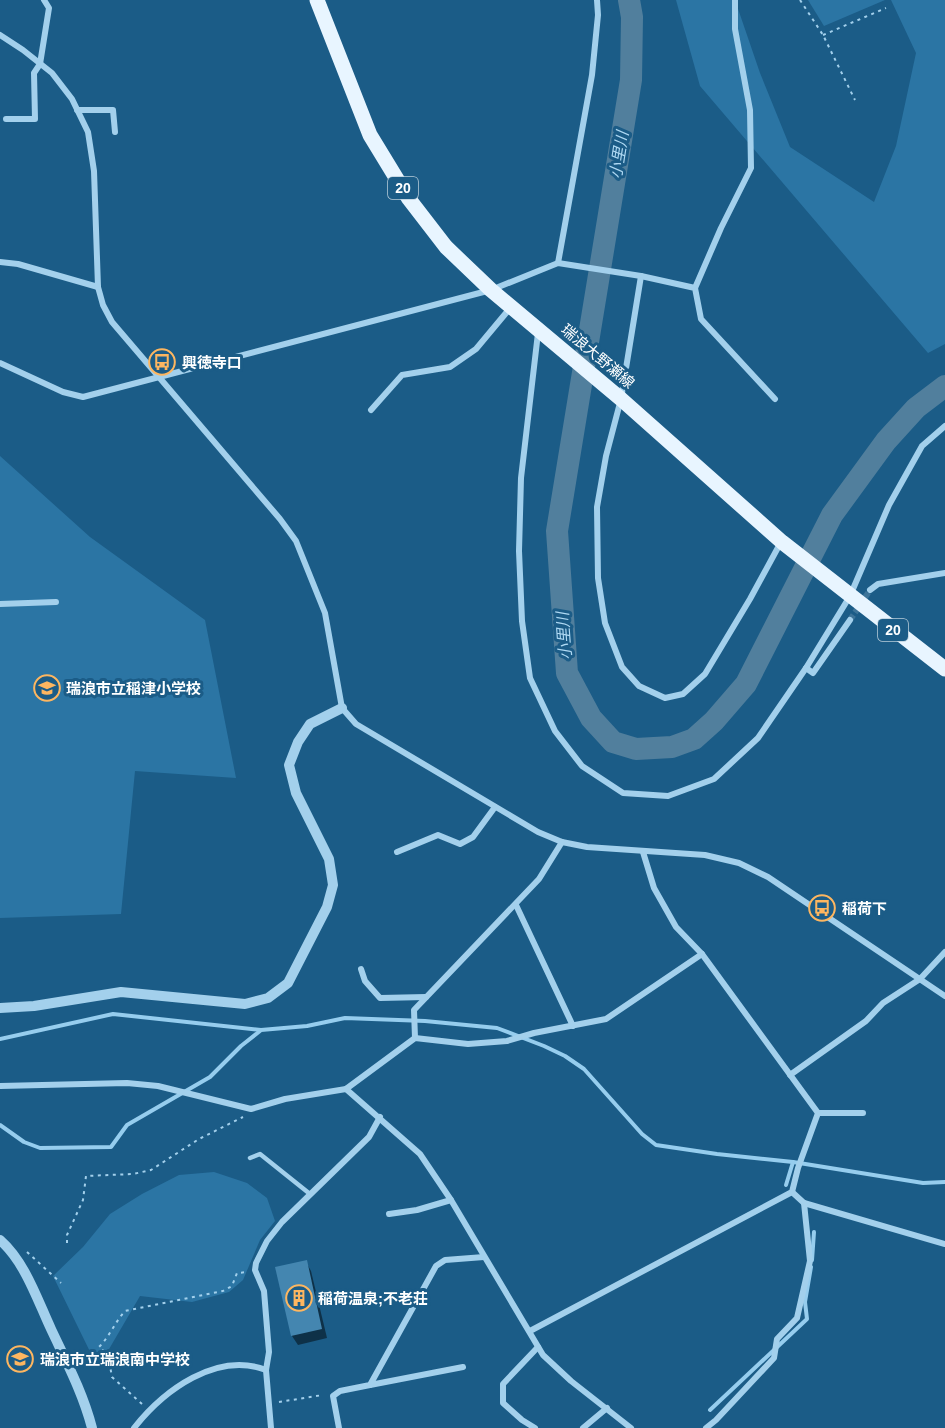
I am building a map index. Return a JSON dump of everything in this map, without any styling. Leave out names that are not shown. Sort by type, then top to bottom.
[{"type":"main road","name":"瑞浪大野瀬線","points":[[317,0],[370,135],[409,199],[446,247],[491,290],[617,396],[788,547],[945,669]]},
{"type":"street","points":[[6,118],[35,119],[34,73],[40,63],[49,8],[45,0]]},
{"type":"street","points":[[558,263],[592,75],[598,15],[597,0]]},
{"type":"street","points":[[735,0],[735,29],[750,110],[751,168],[695,288],[701,319],[775,399]]},
{"type":"street","points":[[0,35],[52,73],[72,99],[88,132],[94,171],[98,287],[103,305],[112,322],[280,519],[296,541],[325,613],[342,708],[356,724],[538,832],[562,842],[643,852],[705,855],[739,863],[768,877],[945,996]]},
{"type":"street","points":[[77,110],[113,110],[115,132]]},
{"type":"street","points":[[0,262],[18,264],[98,287]]},
{"type":"street","points":[[0,363],[63,392],[83,397],[491,290],[558,263],[641,276],[695,288]]},
{"type":"street","points":[[641,276],[597,507],[598,578],[605,623],[622,667],[639,686],[665,698],[683,694],[705,674],[750,599],[788,547]]},
{"type":"street","points":[[371,410],[402,375],[450,367],[476,349],[511,307]]},
{"type":"street","points":[[542,334],[521,478],[519,551],[522,621],[530,678],[555,731],[582,766],[623,793],[668,796],[714,779],[758,738],[806,668],[889,505],[922,446],[945,426]]},
{"type":"street","points":[[870,590],[878,584],[945,573]]},
{"type":"street","points":[[0,604],[56,602]]},
{"type":"street","points":[[806,668],[813,673],[850,620]]},
{"type":"street","points":[[0,1008],[34,1006],[121,992],[245,1004],[268,999],[288,983],[327,907],[333,885],[329,859],[296,793],[289,765],[298,742],[310,724],[342,708]]},
{"type":"street","points":[[397,852],[438,835],[460,844],[473,837],[495,807]]},
{"type":"street","points":[[415,1038],[414,1010],[539,879],[562,842]]},
{"type":"street","points":[[643,852],[654,888],[676,927],[702,954],[818,1113]]},
{"type":"street","points":[[516,905],[573,1026]]},
{"type":"street","points":[[790,1076],[866,1021],[883,1003],[920,979],[945,952]]},
{"type":"street","points":[[0,1086],[127,1083],[173,1089],[251,1109],[285,1099],[346,1089],[415,1038],[468,1044],[507,1041],[606,1018],[702,954]]},
{"type":"street","points":[[361,969],[365,981],[380,998],[426,997]]},
{"type":"street","points":[[346,1089],[420,1154],[451,1200],[549,1362],[631,1428]]},
{"type":"street","points":[[818,1113],[863,1113]]},
{"type":"street","points":[[818,1113],[798,1168],[792,1192],[795,1197],[804,1203],[945,1244]]},
{"type":"street","points":[[271,1428],[266,1370],[269,1352],[264,1291],[255,1270],[256,1263],[267,1241],[282,1222],[369,1137],[380,1117]]},
{"type":"street","points":[[530,1331],[792,1192]]},
{"type":"street","points":[[389,1214],[417,1210],[451,1200]]},
{"type":"street","points":[[706,1428],[774,1358],[777,1339],[796,1318],[810,1261],[804,1203]]},
{"type":"street","points":[[2,1241],[20,1265],[32,1288],[81,1393],[92,1428]]},
{"type":"street","points":[[370,1385],[436,1266],[445,1260],[484,1257]]},
{"type":"street","points":[[535,1428],[503,1403],[503,1384],[538,1347]]},
{"type":"street","points":[[134,1428],[148,1410],[182,1383],[199,1375],[237,1364],[266,1370]]},
{"type":"street","points":[[339,1428],[333,1395],[338,1392],[463,1367]]},
{"type":"street","points":[[583,1428],[607,1408]]},
{"type":"lane","points":[[250,1158],[260,1154],[310,1194]]},
{"type":"path","points":[[800,0],[823,35],[855,100]]},
{"type":"path","points":[[823,35],[886,8]]},
{"type":"path","points":[[67,1243],[67,1235],[83,1200],[86,1176],[133,1174],[151,1170],[199,1138],[247,1116],[251,1109]]},
{"type":"path","points":[[2,1241],[14,1241],[61,1282]]},
{"type":"path","points":[[148,1410],[112,1377],[108,1356],[99,1347],[107,1339],[118,1319],[125,1311],[223,1291],[232,1286],[237,1273],[255,1270]]},
{"type":"path","points":[[268,1404],[338,1392]]},
{"type":"shaded area","points":[[676,0],[735,0],[760,73],[790,147],[874,202],[896,146],[916,53],[891,0],[945,0],[945,344],[928,353],[700,86]]},
{"type":"shaded area","points":[[808,0],[885,0],[824,26]]},
{"type":"shaded area","points":[[0,456],[90,537],[205,620],[236,778],[135,771],[121,914],[0,918]]},
{"type":"shaded area","points":[[214,1172],[247,1183],[267,1198],[275,1221],[260,1240],[243,1280],[229,1292],[192,1302],[140,1296],[98,1368],[53,1276],[83,1247],[110,1214],[179,1175]]},
{"type":"building","name":"稲荷温泉;不老荘","points":[[307,1260],[322,1329],[291,1336],[275,1267]]},
{"type":"waterway","name":"小里川","points":[[629,0],[632,17],[631,80],[557,531],[567,673],[591,718],[613,742],[636,749],[672,747],[694,739],[714,721],[746,684],[832,515],[886,441],[916,408],[945,386]]},
{"type":"waterway","points":[[0,1039],[113,1014],[261,1030],[307,1026],[345,1018],[425,1021],[497,1028],[544,1046],[584,1069],[642,1134],[656,1145],[793,1162],[923,1183],[945,1182]]},
{"type":"waterway","points":[[0,1125],[24,1142],[40,1148],[111,1147],[127,1125],[210,1077],[241,1046],[260,1031]]},
{"type":"waterway","points":[[786,1185],[793,1162]]},
{"type":"waterway","points":[[812,1260],[814,1232]]},
{"type":"waterway","points":[[710,1410],[807,1319],[805,1302],[811,1267]]},
{"type":"tunnel","points":[[850,620],[870,590]]},
{"type":"place","name":"興徳寺口","points":[[162,362]]},
{"type":"place","name":"瑞浪市立稲津小学校","points":[[47,688]]},
{"type":"place","name":"稲荷下","points":[[822,908]]},
{"type":"place","name":"稲荷温泉;不老荘","points":[[299,1298]]},
{"type":"place","name":"瑞浪市立瑞浪南中学校","points":[[20,1359]]}]
